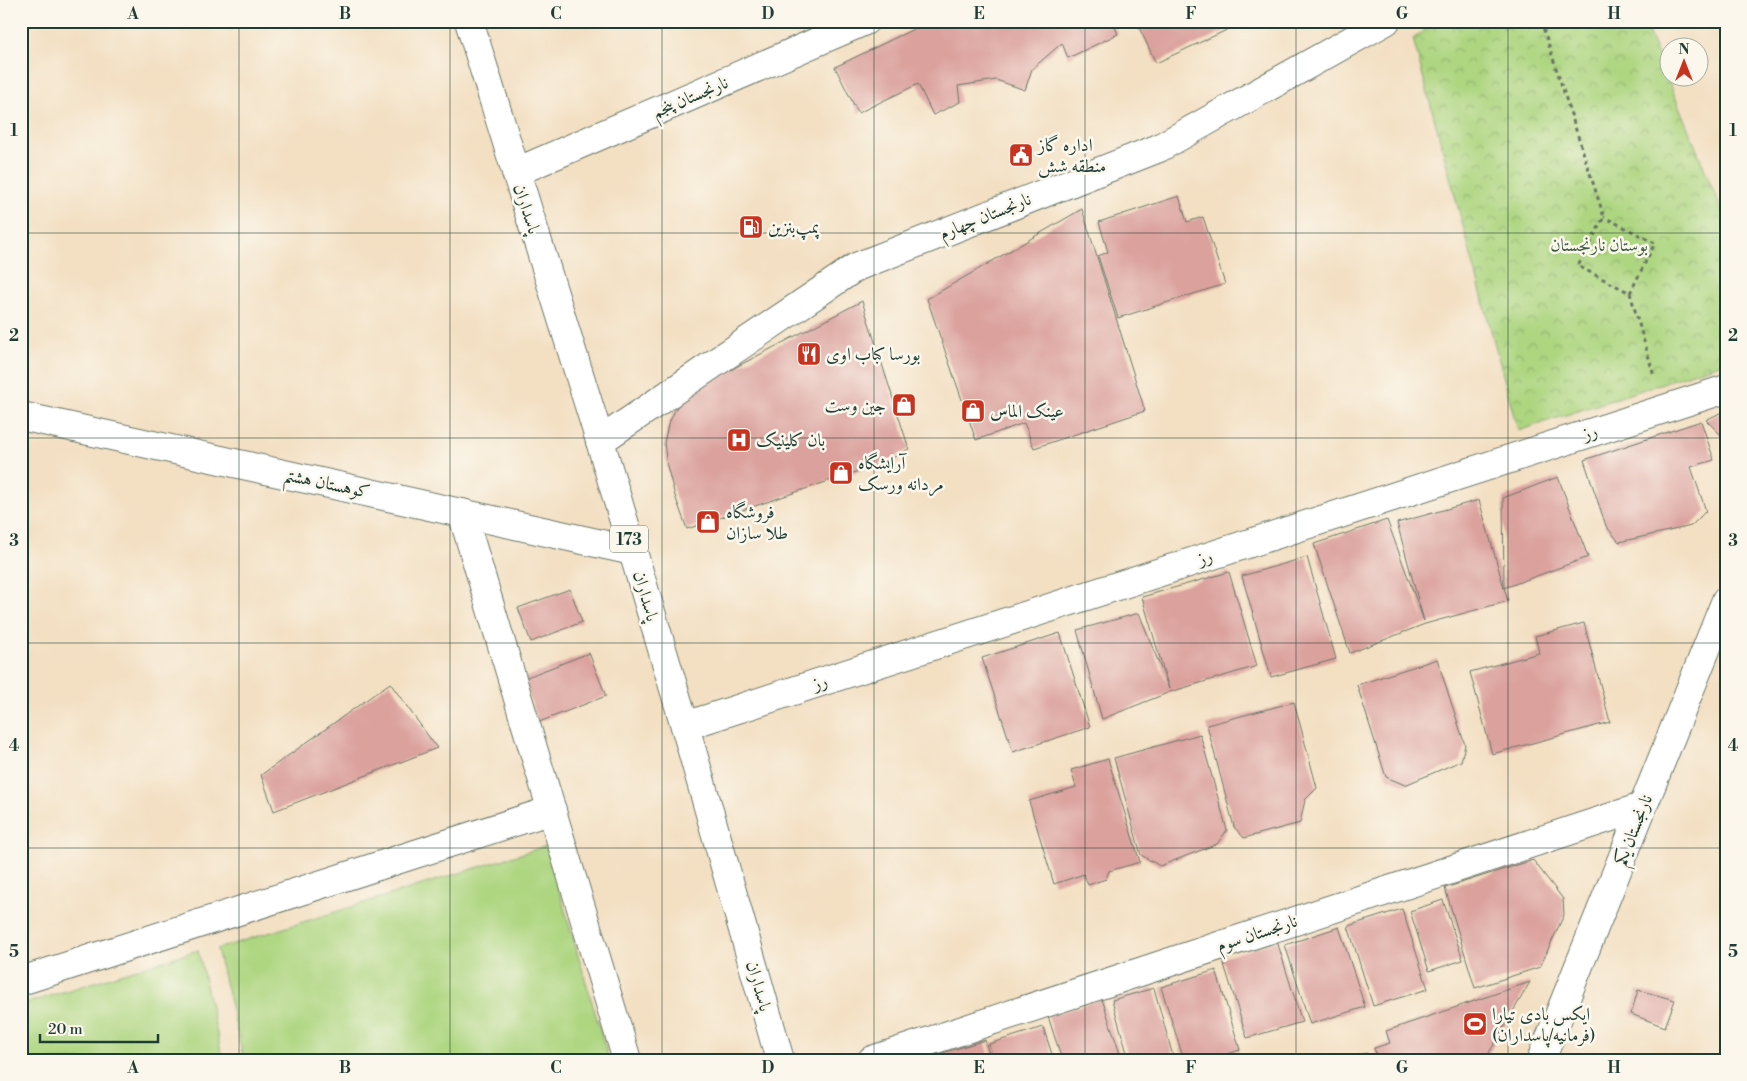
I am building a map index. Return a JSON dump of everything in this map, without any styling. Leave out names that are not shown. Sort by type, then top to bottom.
[{"type":"street","name":"پاسداران","points":[[469,21],[633,551],[780,1060]]},
{"type":"street","name":"نارنجستان پنجم","points":[[516,172],[865,21]]},
{"type":"street","name":"نارنجستان چهارم","points":[[600,441],[856,267],[1159,148],[1386,21]]},
{"type":"street","name":"رز","points":[[684,726],[1726,389]]},
{"type":"street","name":"کوهستان هشتم","points":[[21,416],[633,551]]},
{"type":"street","points":[[462,513],[627,1060]]},
{"type":"street","name":"نارنجستان یکم","points":[[1541,1060],[1726,600]]},
{"type":"street","name":"نارنجستان سوم","points":[[872,1060],[1642,807]]},
{"type":"street","points":[[21,980],[552,810]]},
{"type":"path","points":[[1541,21],[1604,217],[1655,243],[1630,293],[1663,409]]},
{"type":"path","points":[[1604,217],[1578,266],[1630,293]]},
{"type":"green space","name":"بوستان نارنجستان","points":[[1436,21],[1644,21],[1660,60],[1660,88],[1671,88],[1726,221],[1726,362],[1518,431],[1413,39]]},
{"type":"green space","points":[[546,846],[609,1060],[244,1060],[217,949]]},
{"type":"green space","points":[[198,950],[223,1060],[21,1060],[21,1005]]},
{"type":"building","points":[[930,21],[1112,21],[1118,34],[1068,58],[1062,43],[1032,69],[1025,90],[996,80],[958,86],[960,102],[933,115],[918,84],[858,113],[835,67]]},
{"type":"building","points":[[1136,21],[1246,21],[1156,63]]},
{"type":"building","points":[[1179,196],[1187,222],[1203,217],[1225,284],[1118,318],[1098,256],[1108,252],[1099,222]]},
{"type":"building","points":[[1082,209],[1145,411],[1034,448],[1024,423],[976,440],[927,299]]},
{"type":"building","points":[[862,301],[909,449],[885,462],[687,529],[675,496],[667,466],[664,443],[668,425],[676,408],[687,395],[700,386]]},
{"type":"building","points":[[1726,410],[1726,440],[1706,420]]},
{"type":"building","points":[[1701,421],[1714,460],[1691,467],[1706,511],[1691,526],[1619,542],[1606,526],[1584,460]]},
{"type":"building","points":[[1558,477],[1588,557],[1504,588],[1503,498]]},
{"type":"building","points":[[1479,500],[1508,601],[1425,624],[1350,653],[1314,544],[1387,520],[1424,621],[1397,523]]},
{"type":"building","points":[[1307,557],[1336,659],[1271,677],[1242,576]]},
{"type":"building","points":[[1229,572],[1257,666],[1170,692],[1102,719],[1077,630],[1139,613],[1169,689],[1142,597]]},
{"type":"building","points":[[570,589],[582,622],[531,642],[518,608]]},
{"type":"building","points":[[1584,623],[1610,722],[1492,754],[1470,672],[1539,653],[1535,636]]},
{"type":"building","points":[[1060,633],[1090,727],[1013,752],[982,658]]},
{"type":"building","points":[[589,653],[606,696],[539,722],[522,679]]},
{"type":"building","points":[[1437,659],[1465,745],[1461,761],[1405,785],[1386,777],[1357,685]]},
{"type":"building","points":[[390,683],[437,748],[274,811],[261,775]]},
{"type":"building","points":[[1294,702],[1317,788],[1305,800],[1300,823],[1244,838],[1234,827],[1207,725]]},
{"type":"building","points":[[1200,734],[1227,830],[1217,844],[1160,866],[1141,855],[1114,758]]},
{"type":"building","points":[[1108,759],[1140,862],[1109,871],[1106,879],[1088,885],[1084,874],[1054,884],[1029,801],[1076,787],[1071,770]]},
{"type":"building","points":[[1533,860],[1563,899],[1564,915],[1540,967],[1475,988],[1445,888]]},
{"type":"building","points":[[1443,900],[1463,960],[1429,971],[1410,911]]},
{"type":"building","points":[[1402,909],[1428,989],[1373,1006],[1348,926]]},
{"type":"building","points":[[1339,927],[1365,1007],[1310,1024],[1285,945]]},
{"type":"building","points":[[1277,941],[1302,1022],[1247,1038],[1222,958]]},
{"type":"building","points":[[1216,970],[1240,1050],[1208,1060],[1184,1060],[1161,987]]},
{"type":"building","name":"ایکس بادی تیارا (فرمانیه/پاسداران)","points":[[1530,982],[1485,1060],[1378,1060],[1374,1048],[1390,1043],[1386,1031]]},
{"type":"building","points":[[1154,988],[1174,1060],[1129,1060],[1112,1000]]},
{"type":"building","points":[[1638,990],[1675,1000],[1665,1027],[1631,1014]]},
{"type":"building","points":[[1102,999],[1122,1060],[1062,1060],[1048,1016]]},
{"type":"building","points":[[1043,1027],[1054,1060],[994,1060],[989,1044]]},
{"type":"building","points":[[985,1040],[991,1060],[931,1060],[930,1057]]},
{"type":"building","points":[[1367,1053],[1369,1060],[1346,1060],[1346,1059]]},
{"type":"place","name":"اداره گاز منطقه شش","points":[[1021,155]]},
{"type":"place","name":"پمپ‌بنزین","points":[[751,227]]},
{"type":"place","name":"بورسا کباب اوی","points":[[809,354]]},
{"type":"place","name":"جین وست","points":[[904,405]]},
{"type":"place","name":"عینک الماس","points":[[973,411]]},
{"type":"place","name":"بان کلینیک","points":[[739,440]]},
{"type":"place","name":"آرایشگاه مردانه ورسک","points":[[841,473]]},
{"type":"place","name":"فروشگاه طلا سازان","points":[[708,522]]},
{"type":"place","name":"ایکس بادی تیارا (فرمانیه/پاسداران)","points":[[1475,1024]]}]
